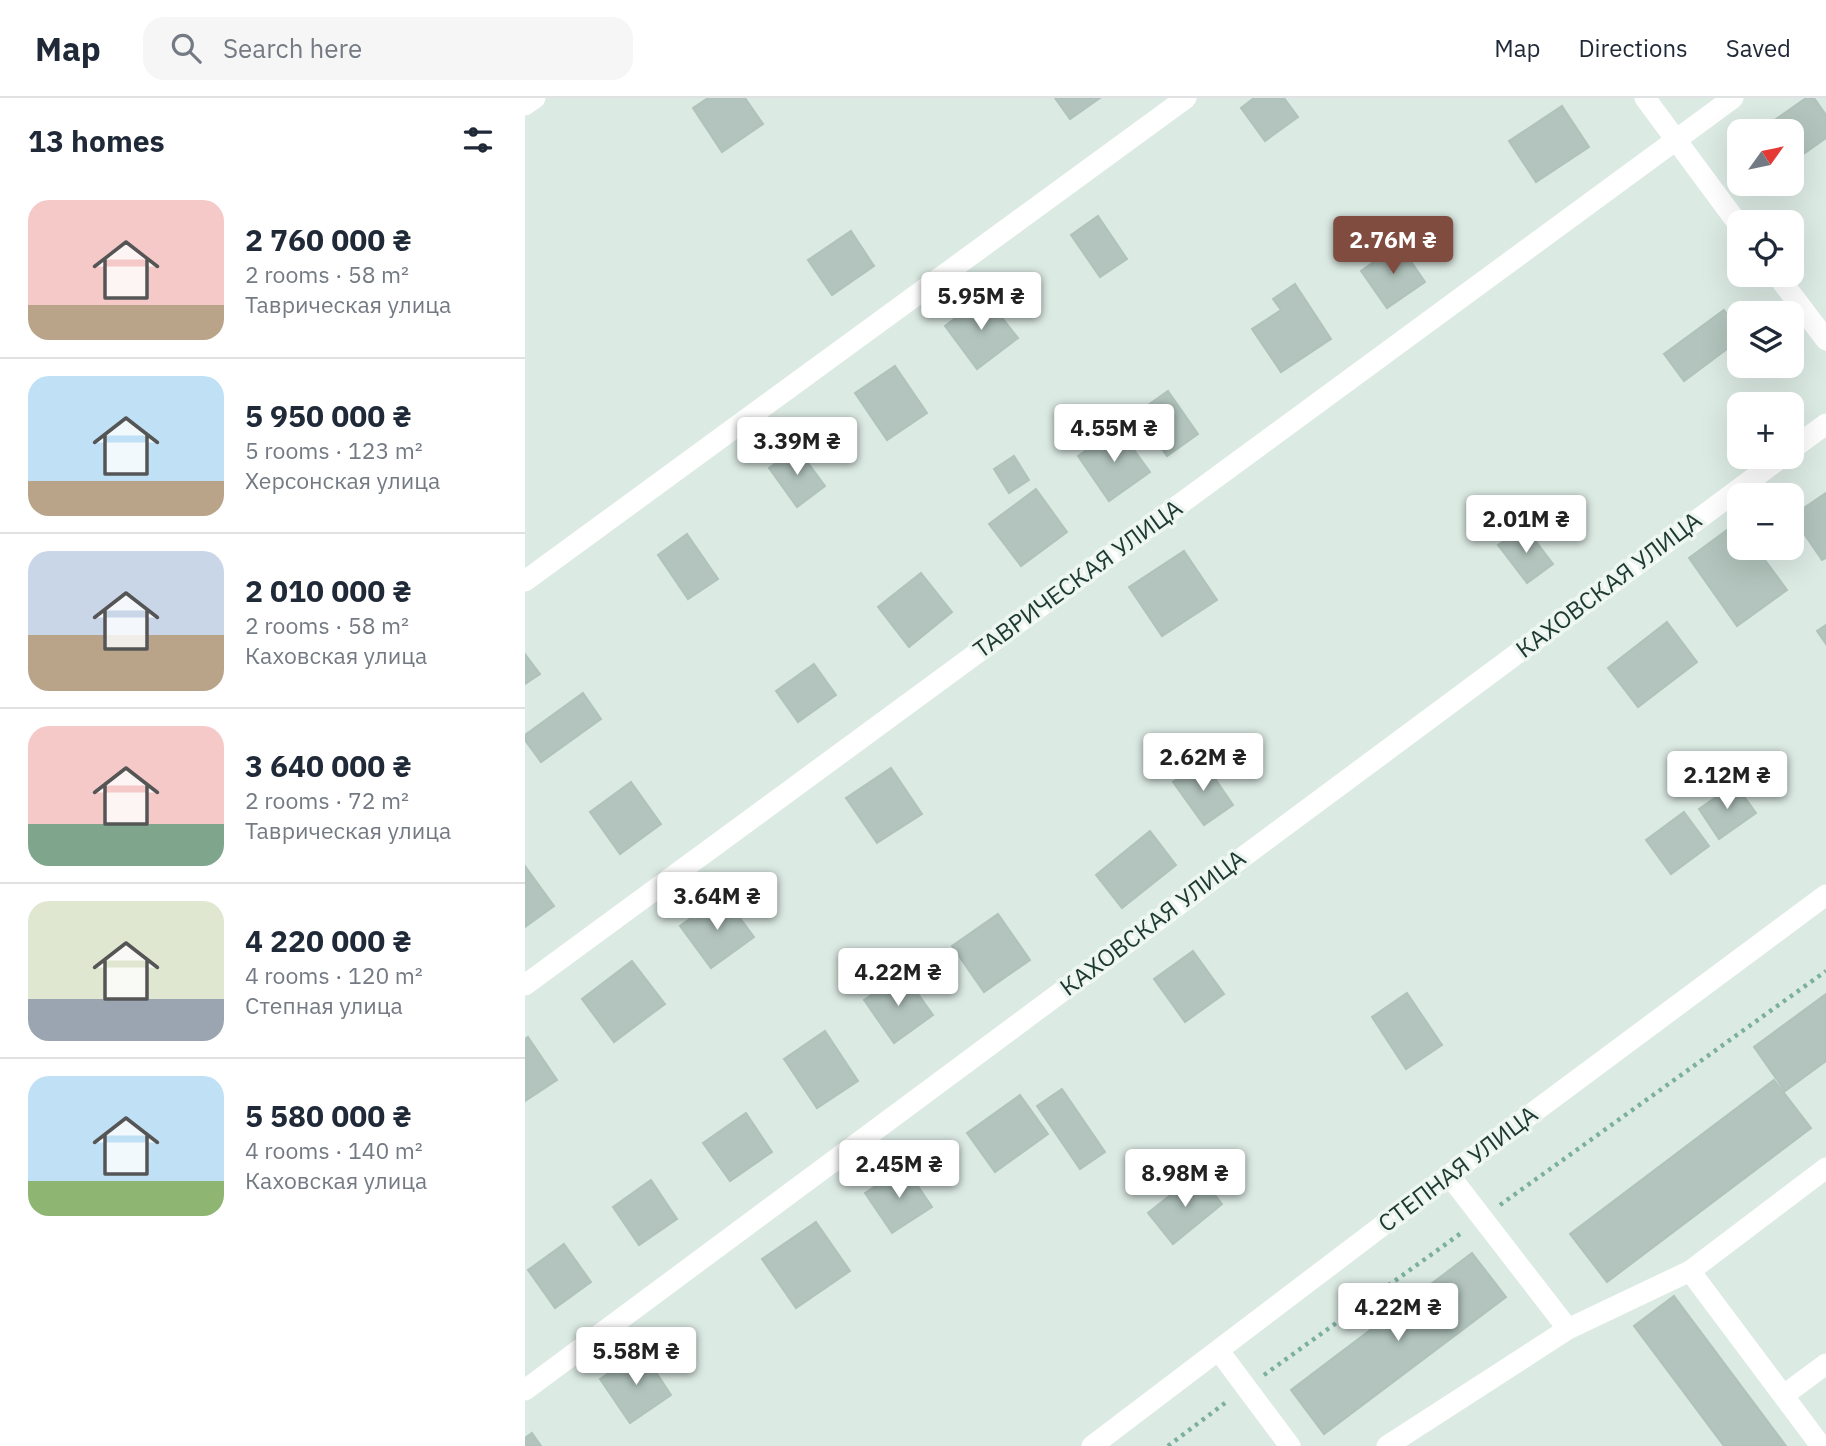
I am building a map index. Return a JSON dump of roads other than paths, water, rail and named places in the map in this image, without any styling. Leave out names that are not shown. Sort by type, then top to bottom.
[{"type":"street","points":[[525,106],[535,98]]},
{"type":"street","points":[[525,581],[1186,98]]},
{"type":"street","points":[[1645,98],[1728,210]]},
{"type":"street","name":"ТАВРИЧЕСКАЯ УЛИЦА","points":[[525,985],[1733,98]]},
{"type":"street","points":[[1786,287],[1826,340]]},
{"type":"street","points":[[1804,440],[1826,424]]},
{"type":"street","name":"КАХОВСКАЯ УЛИЦА","points":[[525,1390],[1766,469]]},
{"type":"street","name":"СТЕПНАЯ УЛИЦА","points":[[1093,1446],[1449,1175],[1826,895]]},
{"type":"street","points":[[1387,1446],[1568,1329],[1690,1271],[1826,1168]]},
{"type":"street","points":[[1449,1175],[1568,1329]]},
{"type":"street","points":[[1690,1271],[1821,1446]]},
{"type":"street","points":[[1219,1351],[1290,1446]]},
{"type":"street","points":[[1784,1395],[1826,1364]]}]
